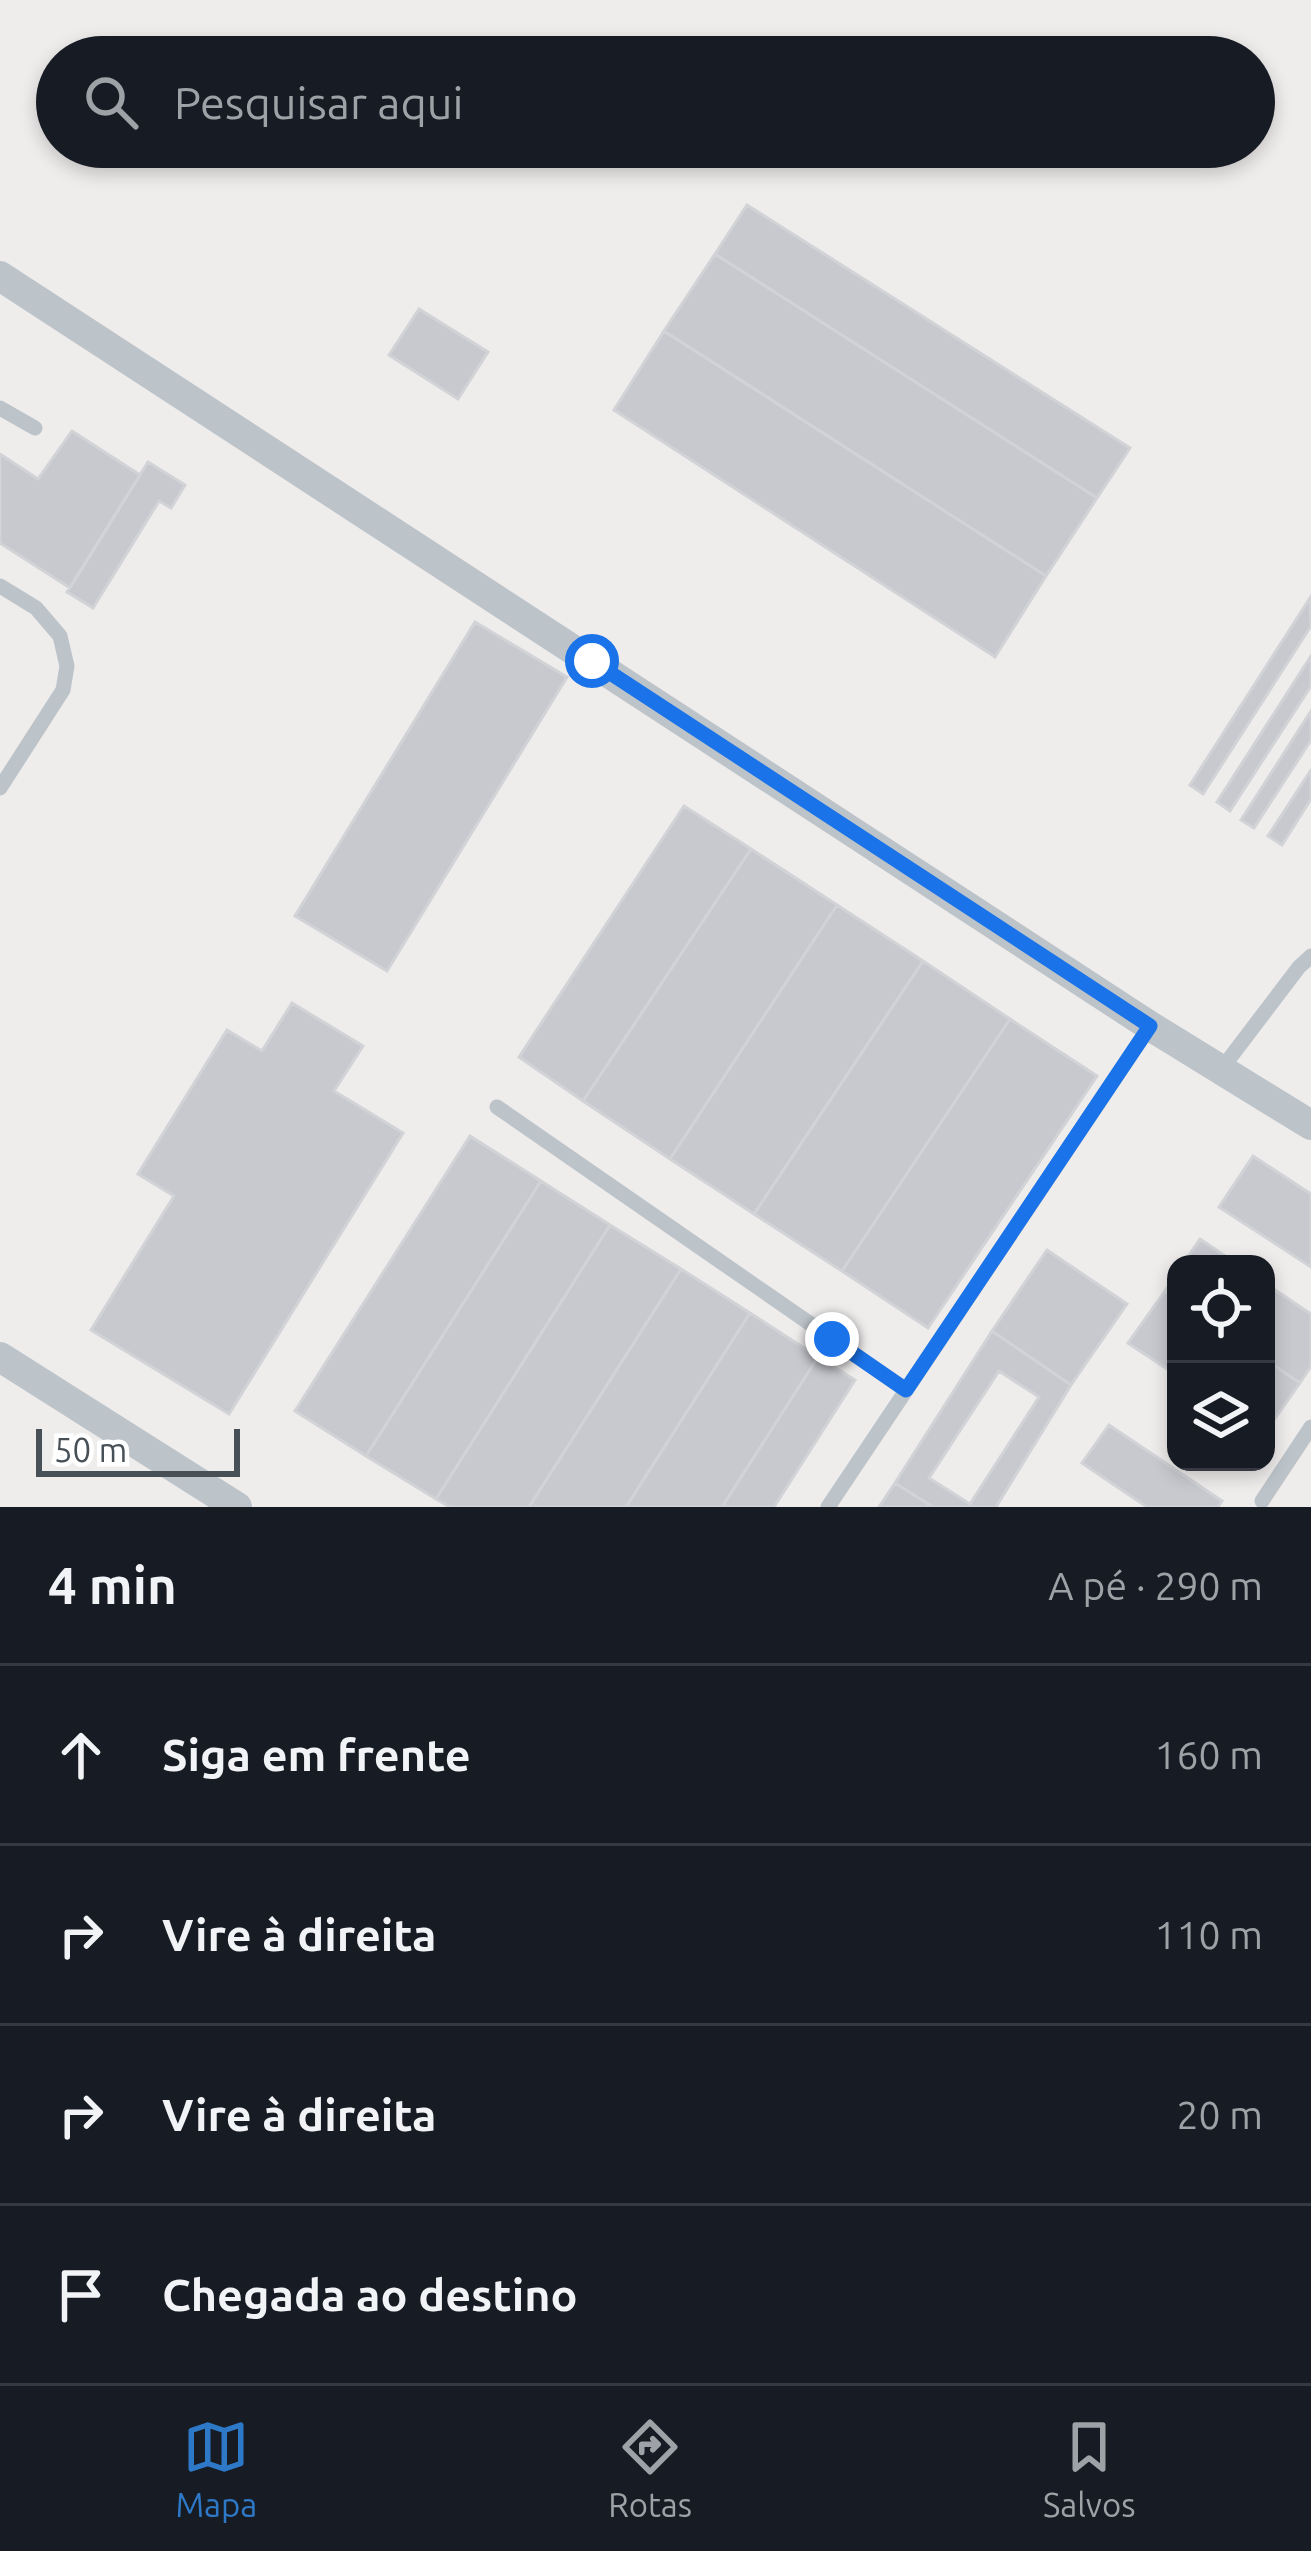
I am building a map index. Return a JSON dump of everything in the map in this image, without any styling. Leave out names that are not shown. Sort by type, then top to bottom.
[{"type":"street","points":[[0,276],[1150,1026],[1311,1125]]},
{"type":"street","points":[[0,1357],[237,1507]]},
{"type":"lane","points":[[0,408],[35,428]]},
{"type":"lane","points":[[0,586],[36,608],[60,637],[67,666],[63,690],[0,788]]},
{"type":"lane","points":[[1220,1071],[1311,956]]},
{"type":"lane","points":[[828,1507],[1150,1026]]},
{"type":"lane","points":[[497,1107],[906,1390]]},
{"type":"lane","points":[[1262,1501],[1311,1427]]},
{"type":"building","points":[[747,205],[1130,448],[1097,498],[715,254]]},
{"type":"building","points":[[715,254],[1097,498],[1046,576],[664,331]]},
{"type":"building","points":[[419,309],[488,352],[458,399],[389,355]]},
{"type":"building","points":[[664,331],[1046,576],[995,657],[614,410]]},
{"type":"building","points":[[72,431],[140,475],[70,588],[0,543],[0,454],[38,479]]},
{"type":"building","points":[[148,462],[185,485],[171,508],[159,501],[93,608],[67,592]]},
{"type":"building","points":[[1310,598],[1311,626],[1203,794],[1190,785]]},
{"type":"building","points":[[475,622],[567,677],[387,971],[295,916]]},
{"type":"building","points":[[1311,656],[1311,686],[1230,811],[1217,802]]},
{"type":"building","points":[[1311,711],[1311,740],[1254,828],[1241,820]]},
{"type":"building","points":[[1311,770],[1311,799],[1282,845],[1268,836]]},
{"type":"building","points":[[684,806],[751,849],[583,1101],[519,1057]]},
{"type":"building","points":[[751,849],[837,905],[670,1159],[583,1101]]},
{"type":"building","points":[[837,905],[923,961],[754,1214],[670,1159]]},
{"type":"building","points":[[923,961],[1010,1019],[842,1271],[754,1214]]},
{"type":"building","points":[[292,1003],[363,1046],[334,1091],[403,1133],[229,1414],[91,1330],[174,1196],[138,1174],[227,1030],[262,1051]]},
{"type":"building","points":[[1010,1019],[1097,1076],[928,1328],[842,1271]]},
{"type":"building","points":[[470,1136],[541,1181],[366,1456],[295,1411]]},
{"type":"building","points":[[1253,1156],[1311,1194],[1311,1267],[1219,1207]]},
{"type":"building","points":[[541,1181],[610,1225],[436,1499],[366,1456]]},
{"type":"building","points":[[610,1225],[681,1269],[529,1507],[450,1507],[436,1499]]},
{"type":"building","points":[[1200,1239],[1224,1255],[1189,1255]]},
{"type":"building","points":[[1047,1250],[1127,1304],[1071,1385],[992,1331]]},
{"type":"building","points":[[681,1269],[750,1313],[626,1507],[529,1507]]},
{"type":"building","points":[[1275,1290],[1311,1314],[1311,1366],[1300,1383],[1275,1366]]},
{"type":"building","points":[[1165,1291],[1167,1292],[1167,1369],[1128,1343]]},
{"type":"building","points":[[750,1313],[818,1357],[722,1507],[626,1507]]},
{"type":"building","points":[[992,1331],[1071,1385],[996,1507],[933,1507],[895,1483]],"holes":[[[999,1371],[1039,1397],[970,1504],[929,1478]]]},
{"type":"building","points":[[818,1357],[855,1380],[774,1507],[722,1507]]},
{"type":"building","points":[[1275,1366],[1300,1383],[1275,1418]]},
{"type":"building","points":[[1109,1425],[1167,1464],[1167,1471],[1177,1471],[1222,1501],[1218,1507],[1147,1507],[1082,1463]]},
{"type":"building","points":[[895,1483],[933,1507],[879,1507]]},
{"type":"route","points":[[592,661],[1150,1026],[906,1390],[832,1339]]}]
